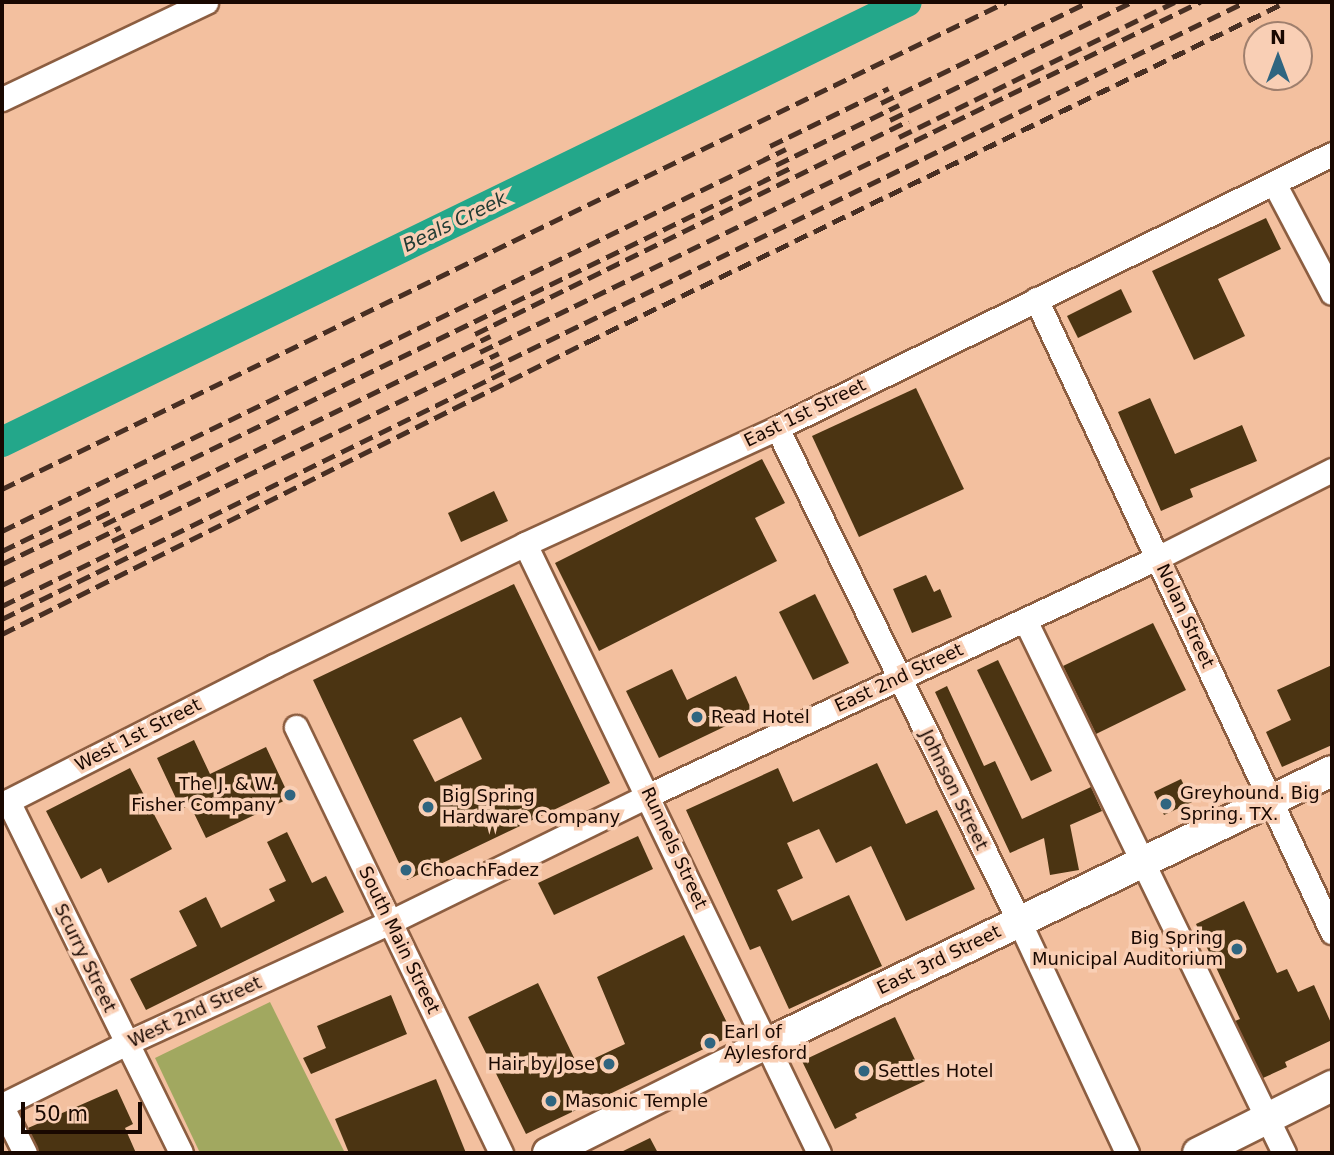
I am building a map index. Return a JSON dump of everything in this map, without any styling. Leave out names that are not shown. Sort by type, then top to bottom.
[{"type":"main road","name":"East 3rd Street","points":[[548,1153],[766,1044],[1332,771]]},
{"type":"main road","points":[[1198,1153],[1332,1086]]},
{"type":"street","points":[[2,99],[206,2]]},
{"type":"street","name":"East 1st Street","points":[[274,666],[525,544],[777,428],[1332,154]]},
{"type":"street","points":[[1274,183],[1332,293]]},
{"type":"street","name":"Nolan Street","points":[[1036,299],[1332,932]]},
{"type":"street","name":"Johnson Street","points":[[777,428],[1019,921],[1127,1153]]},
{"type":"street","name":"East 2nd Street","points":[[390,922],[649,795],[1157,558],[1332,470]]},
{"type":"street","name":"Runnels Street","points":[[525,544],[649,795],[820,1153]]},
{"type":"street","points":[[1025,620],[1284,1153]]},
{"type":"street","name":"West 1st Street","points":[[5,802],[274,666]]},
{"type":"street","name":"South Main Street","points":[[296,727],[501,1153]]},
{"type":"street","name":"Scurry Street","points":[[5,802],[181,1153]]},
{"type":"street","name":"West 2nd Street","points":[[2,1106],[127,1043],[390,922]]},
{"type":"street","points":[[2,1106],[24,1153]]},
{"type":"green space","points":[[270,1002],[345,1153],[200,1153],[155,1058]]},
{"type":"building","points":[[1266,218],[1281,249],[1218,279],[1245,336],[1194,360],[1152,271]]},
{"type":"building","points":[[1121,289],[1132,312],[1078,338],[1067,316]]},
{"type":"building","points":[[916,388],[964,489],[859,537],[812,436]]},
{"type":"building","points":[[1150,398],[1175,454],[1242,425],[1257,461],[1190,489],[1193,497],[1161,511],[1118,412]]},
{"type":"building","points":[[762,459],[785,503],[755,518],[777,561],[599,651],[555,563]]},
{"type":"building","points":[[494,491],[508,521],[461,542],[448,513]]},
{"type":"building","points":[[926,575],[934,592],[940,589],[952,617],[912,633],[893,589]]},
{"type":"building","points":[[514,584],[610,783],[407,880],[313,680]],"holes":[[[461,717],[482,759],[435,782],[413,740]]]},
{"type":"building","points":[[815,594],[849,663],[813,680],[779,612]]},
{"type":"building","points":[[1153,623],[1186,690],[1096,734],[1063,666]]},
{"type":"building","points":[[998,660],[1052,771],[1031,781],[977,670]]},
{"type":"building","points":[[1332,665],[1332,745],[1282,767],[1266,732],[1291,720],[1277,690]]},
{"type":"building","name":"Read Hotel","points":[[672,669],[687,700],[736,676],[753,713],[659,758],[626,691]]},
{"type":"building","points":[[947,686],[984,766],[995,761],[1022,819],[1091,787],[1102,811],[1070,825],[1079,870],[1050,875],[1044,838],[1010,853],[935,692]]},
{"type":"building","points":[[194,740],[210,774],[266,747],[290,798],[206,838],[190,805],[181,809],[157,758]]},
{"type":"building","points":[[877,763],[906,824],[937,810],[975,889],[906,921],[871,846],[836,863],[819,829],[787,843],[803,878],[777,890],[792,921],[849,895],[882,966],[789,1009],[760,946],[750,950],[686,810],[778,768],[793,802]]},
{"type":"building","points":[[130,768],[172,849],[108,883],[101,868],[81,879],[46,811]]},
{"type":"building","points":[[1181,779],[1192,802],[1164,815],[1154,792]]},
{"type":"building","points":[[287,832],[312,883],[326,876],[344,912],[146,1010],[130,979],[197,946],[179,911],[206,897],[221,928],[275,901],[269,889],[286,881],[267,842]]},
{"type":"building","points":[[638,836],[653,869],[554,915],[538,883]]},
{"type":"building","points":[[1244,901],[1277,973],[1287,969],[1298,992],[1314,985],[1332,1025],[1332,1040],[1285,1062],[1287,1067],[1263,1078],[1235,1021],[1240,1019],[1196,924]]},
{"type":"building","points":[[684,935],[733,1035],[526,1134],[468,1017],[538,983],[578,1066],[625,1044],[597,977]]},
{"type":"building","points":[[391,995],[407,1034],[311,1074],[303,1058],[326,1048],[317,1026]]},
{"type":"building","name":"Settles Hotel","points":[[895,1017],[925,1081],[855,1114],[857,1118],[835,1129],[802,1061]]},
{"type":"building","points":[[436,1079],[466,1153],[349,1153],[335,1119]]},
{"type":"building","points":[[117,1089],[133,1124],[125,1128],[136,1153],[39,1153],[28,1128]]},
{"type":"building","points":[[650,1138],[658,1153],[619,1153]]},
{"type":"waterway","name":"Beals Creek","points":[[2,442],[907,2]]},
{"type":"railway","points":[[2,489],[1006,2]]},
{"type":"railway","points":[[881,103],[1088,2]]},
{"type":"railway","points":[[890,120],[1132,2]]},
{"type":"railway","points":[[899,137],[1175,2]]},
{"type":"railway","points":[[480,352],[1200,2]]},
{"type":"railway","points":[[490,369],[1245,2]]},
{"type":"railway","points":[[2,634],[587,342],[1286,2]]},
{"type":"railway","points":[[770,146],[889,88]]},
{"type":"railway","points":[[776,165],[899,105]]},
{"type":"railway","points":[[475,334],[908,121]]},
{"type":"railway","points":[[2,531],[786,149]]},
{"type":"railway","points":[[2,551],[792,167]]},
{"type":"railway","points":[[103,525],[490,336]]},
{"type":"railway","points":[[112,541],[499,353]]},
{"type":"railway","points":[[2,619],[506,371]]},
{"type":"railway","points":[[2,564],[110,512]]},
{"type":"railway","points":[[2,585],[121,527]]},
{"type":"railway","points":[[2,606],[131,543]]},
{"type":"place","name":"Read Hotel","points":[[697,717]]},
{"type":"place","name":"The J. & W. Fisher Company","points":[[290,795]]},
{"type":"place","name":"Greyhound. Big Spring. TX.","points":[[1166,804]]},
{"type":"place","name":"Big Spring Hardware Company","points":[[428,807]]},
{"type":"place","name":"ChoachFadez","points":[[406,870]]},
{"type":"place","name":"Big Spring Municipal Auditorium","points":[[1237,949]]},
{"type":"place","name":"Earl of Aylesford","points":[[710,1043]]},
{"type":"place","name":"Hair by Jose","points":[[609,1064]]},
{"type":"place","name":"Settles Hotel","points":[[864,1071]]},
{"type":"place","name":"Masonic Temple","points":[[551,1101]]}]
